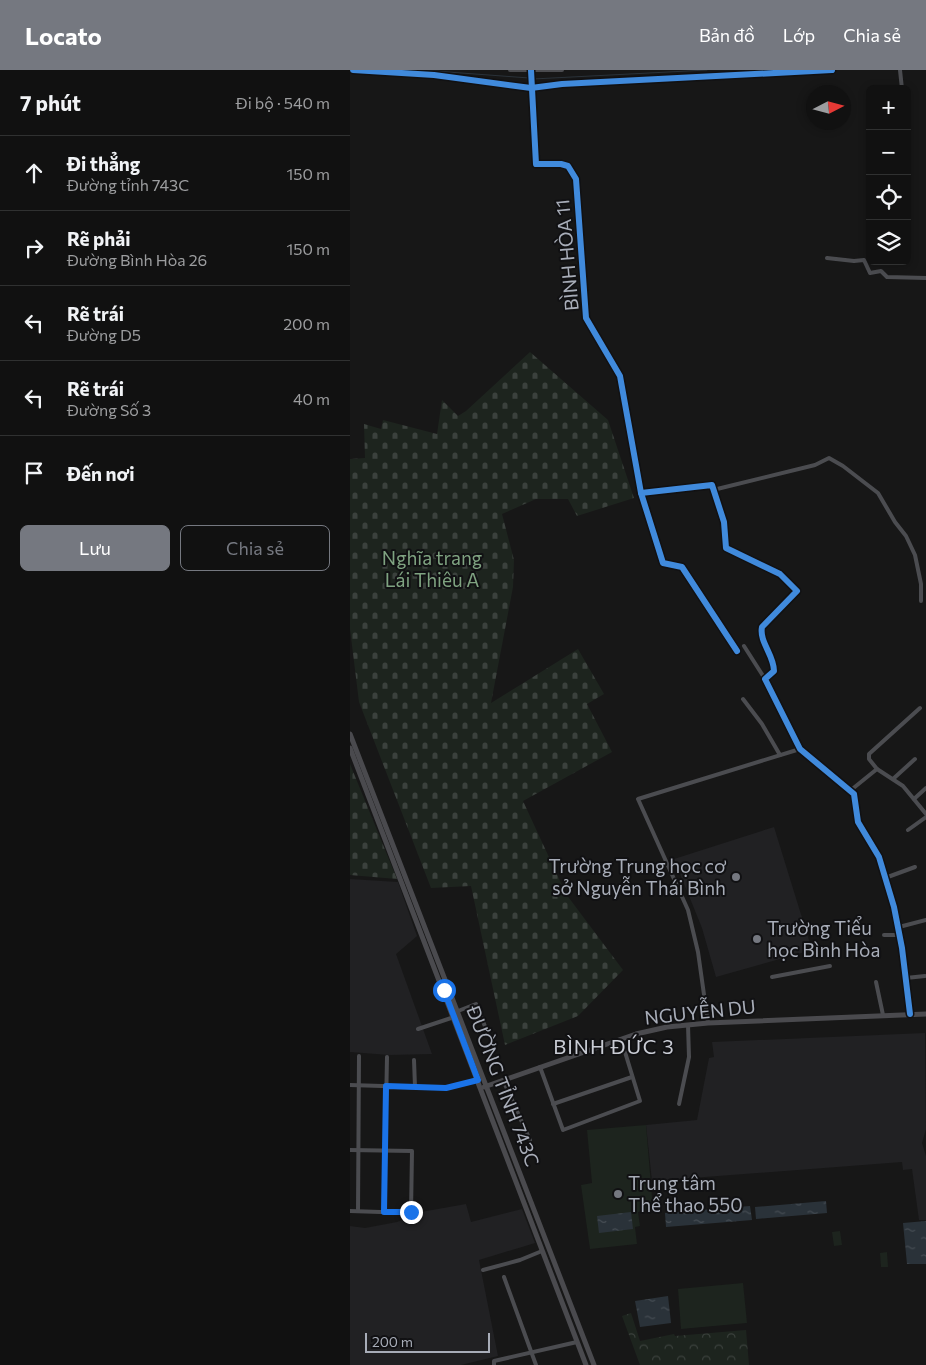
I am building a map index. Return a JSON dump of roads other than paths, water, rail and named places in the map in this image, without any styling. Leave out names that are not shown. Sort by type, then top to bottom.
[{"type":"main road","name":"ĐƯỜNG TỈNH 743C","points":[[350,736],[447,989],[458,1011],[527,1210],[586,1365]]},
{"type":"main road","name":"ĐƯỜNG TỈNH 743C","points":[[350,748],[365,779]]},
{"type":"main road","name":"ĐƯỜNG TỈNH 743C","points":[[447,989],[454,1017],[481,1079]]},
{"type":"main road","name":"NGUYỄN DU","points":[[484,1087],[621,1039],[667,1027],[708,1023],[926,1014]]},
{"type":"main road","name":"ĐƯỜNG TỈNH 743C","points":[[484,1087],[534,1208],[594,1365]]},
{"type":"main road","points":[[527,1210],[534,1208]]},
{"type":"main road","points":[[566,1314],[573,1310]]},
{"type":"main road","points":[[577,1342],[584,1339]]},
{"type":"street","points":[[354,70],[434,75],[531,86],[832,70]]},
{"type":"street","points":[[510,70],[562,70]]},
{"type":"street","points":[[900,70],[902,85]]},
{"type":"street","points":[[531,71],[531,86]]},
{"type":"street","name":"BÌNH HÒA 11","points":[[531,86],[536,164],[561,164],[568,166],[576,179],[586,318],[620,376],[641,493],[663,563],[682,567],[737,651]]},
{"type":"street","points":[[827,258],[854,261],[864,260],[870,273],[881,271],[888,277],[926,278]]},
{"type":"street","points":[[714,490],[814,465],[829,458],[843,466],[878,494],[906,536],[915,555],[921,584],[921,601]]},
{"type":"street","points":[[641,493],[712,485],[724,522],[726,548],[780,574],[797,591],[762,627],[761,634],[774,661],[774,671],[765,679]]},
{"type":"street","points":[[744,646],[765,679],[800,749],[854,794],[858,822],[877,851],[899,927],[910,1014]]},
{"type":"street","points":[[743,699],[762,724],[780,754]]},
{"type":"street","points":[[908,830],[926,816],[914,799],[893,779],[877,769],[869,759],[869,754],[920,708]]},
{"type":"street","points":[[708,1023],[698,952],[688,910],[638,799],[800,749]]},
{"type":"street","points":[[893,779],[915,758]]},
{"type":"street","points":[[851,790],[877,769]]},
{"type":"street","points":[[914,799],[926,788]]},
{"type":"street","points":[[885,878],[915,867]]},
{"type":"street","points":[[899,927],[926,920]]},
{"type":"street","points":[[884,935],[900,935]]},
{"type":"street","points":[[772,977],[830,966]]},
{"type":"street","points":[[906,978],[925,976]]},
{"type":"street","points":[[876,982],[883,1016]]},
{"type":"street","points":[[458,1011],[476,1004],[486,1029]]},
{"type":"street","points":[[418,1029],[454,1017]]},
{"type":"street","points":[[679,1104],[689,1057],[688,1025]]},
{"type":"street","points":[[540,1067],[563,1130],[640,1101],[621,1039]]},
{"type":"street","points":[[358,1211],[360,1150],[359,1056]]},
{"type":"street","points":[[384,1212],[387,1058]]},
{"type":"street","points":[[414,1060],[415,1087]]},
{"type":"street","points":[[553,1104],[632,1077]]},
{"type":"street","points":[[350,1085],[446,1088],[481,1079]]},
{"type":"street","points":[[502,1080],[530,1140]]},
{"type":"street","points":[[350,1150],[412,1151],[411,1212],[350,1211]]},
{"type":"street","points":[[483,1270],[520,1260],[542,1251]]},
{"type":"street","points":[[504,1277],[536,1365]]},
{"type":"street","points":[[494,1365],[494,1361],[577,1342]]},
{"type":"water","points":[[826,1201],[827,1213],[756,1219],[755,1207]]},
{"type":"water","points":[[750,1206],[752,1220],[666,1227],[665,1213]]},
{"type":"water","points":[[631,1212],[633,1229],[599,1233],[597,1216]]},
{"type":"water","points":[[926,1221],[926,1264],[907,1264],[903,1223]]},
{"type":"water","points":[[668,1296],[671,1323],[640,1327],[635,1301]]},
{"type":"waterway","points":[[421,70],[529,78]]},
{"type":"waterway","points":[[533,79],[707,70]]},
{"type":"place","name":"Trường Trung học cơ sở Nguyễn Thái Bình","points":[[736,877]]},
{"type":"place","name":"Trường Tiểu học Bình Hòa","points":[[757,939]]},
{"type":"place","name":"Trung tâm Thể thao 550","points":[[618,1194]]},
{"type":"district","name":"BÌNH ĐỨC 3","points":[[614,1047]]},
{"type":"park label","name":"Nghĩa trang Lái Thiêu A","points":[[432,569]]}]
